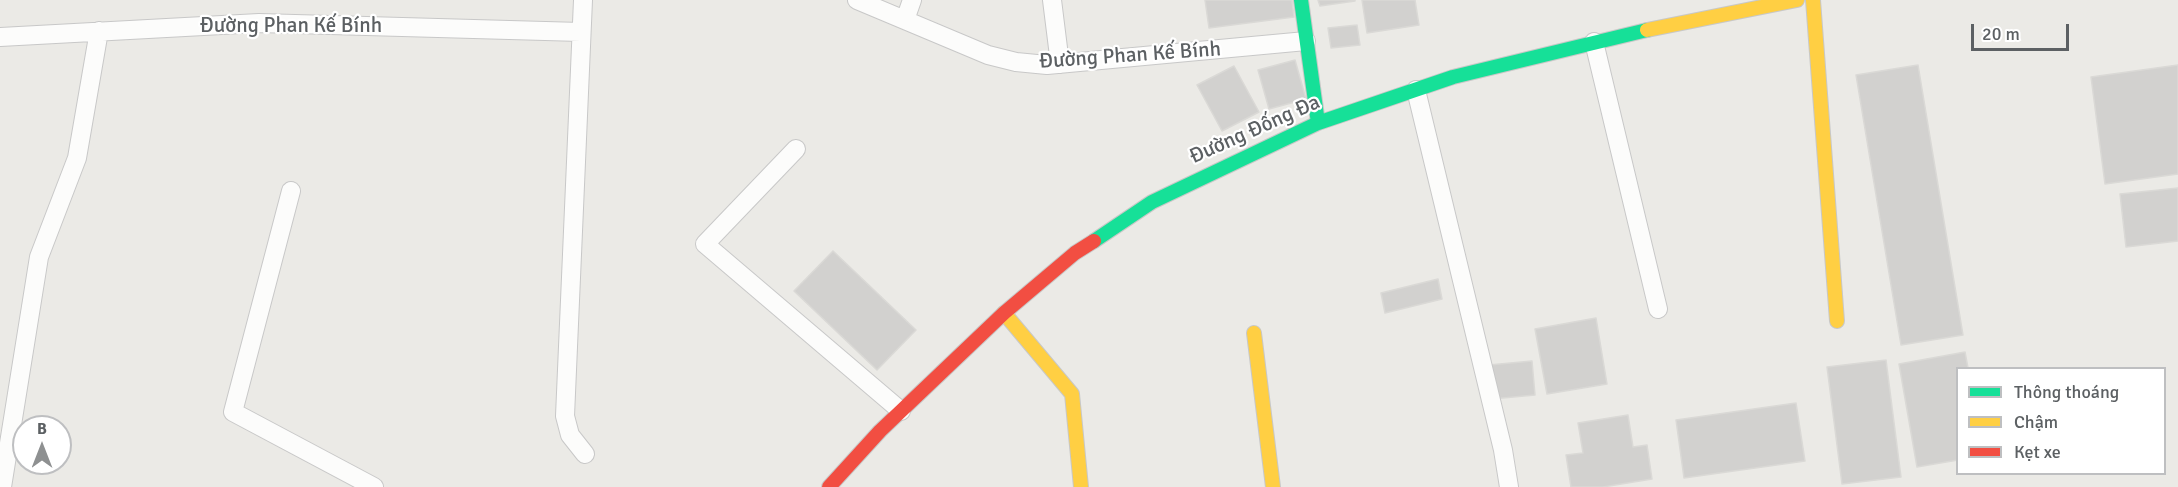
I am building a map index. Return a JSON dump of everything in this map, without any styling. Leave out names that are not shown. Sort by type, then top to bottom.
[{"type":"main road","points":[[1301,0],[1317,123]]},
{"type":"main road","name":"Đường Đống Đa","points":[[829,487],[901,411],[1004,313],[1075,253],[1152,202],[1317,123],[1453,77],[1594,42],[1797,0]]},
{"type":"main road","points":[[1813,0],[1838,321]]},
{"type":"main road","points":[[1004,313],[1072,394],[1081,487]]},
{"type":"main road","points":[[1254,333],[1272,487]]},
{"type":"lane","points":[[584,0],[565,416],[570,435],[585,454]]},
{"type":"lane","name":"Đường Phan Kế Bính","points":[[857,0],[988,55],[1016,62],[1047,65],[1306,41]]},
{"type":"lane","points":[[905,20],[912,0]]},
{"type":"lane","points":[[1052,0],[1060,64]]},
{"type":"lane","name":"Đường Phan Kế Bính","points":[[0,37],[259,23],[581,32]]},
{"type":"lane","points":[[2,487],[39,257],[77,158],[99,31]]},
{"type":"lane","points":[[1594,42],[1658,309]]},
{"type":"lane","points":[[1416,90],[1503,450],[1509,487]]},
{"type":"lane","points":[[796,149],[705,244],[901,411]]},
{"type":"lane","points":[[291,191],[233,412],[374,487]]},
{"type":"building","points":[[1205,0],[1292,0],[1294,17],[1209,28]]},
{"type":"building","points":[[1318,0],[1355,0],[1355,1],[1320,6]]},
{"type":"building","points":[[1362,0],[1415,0],[1419,25],[1367,33]]},
{"type":"building","points":[[1357,25],[1360,45],[1331,48],[1328,28]]},
{"type":"building","points":[[1295,60],[1306,99],[1269,109],[1258,70]]},
{"type":"building","points":[[1918,65],[1963,335],[1901,345],[1856,75]]},
{"type":"building","points":[[2178,65],[2178,174],[2105,184],[2091,77]]},
{"type":"building","points":[[1234,66],[1259,112],[1222,131],[1197,85]]},
{"type":"building","points":[[2178,188],[2178,241],[2126,247],[2120,194]]},
{"type":"building","points":[[833,251],[916,330],[877,370],[794,291]]},
{"type":"building","points":[[1438,279],[1442,299],[1385,313],[1381,293]]},
{"type":"building","points":[[1596,318],[1607,384],[1547,394],[1535,329]]},
{"type":"building","points":[[1965,352],[1968,367],[1956,367],[1956,460],[1917,467],[1899,364]]},
{"type":"building","points":[[1886,360],[1901,477],[1842,484],[1827,367]]},
{"type":"building","points":[[1532,361],[1535,395],[1492,399],[1489,365]]},
{"type":"building","points":[[1796,403],[1805,461],[1684,478],[1676,420]]},
{"type":"building","points":[[1628,415],[1633,447],[1647,445],[1652,479],[1603,487],[1571,487],[1566,455],[1583,453],[1578,423]]},
{"type":"traffic: fast","points":[[1301,0],[1318,123]]},
{"type":"traffic: fast","points":[[1094,241],[1152,202],[1318,123],[1453,77],[1647,30]]},
{"type":"traffic: slow","points":[[1647,30],[1797,0]]},
{"type":"traffic: slow","points":[[1813,0],[1837,321]]},
{"type":"traffic: slow","points":[[1004,313],[1072,394],[1081,487]]},
{"type":"traffic: slow","points":[[1254,333],[1273,487]]},
{"type":"traffic: jam","points":[[829,487],[880,431],[1004,313],[1075,253],[1094,241]]}]
